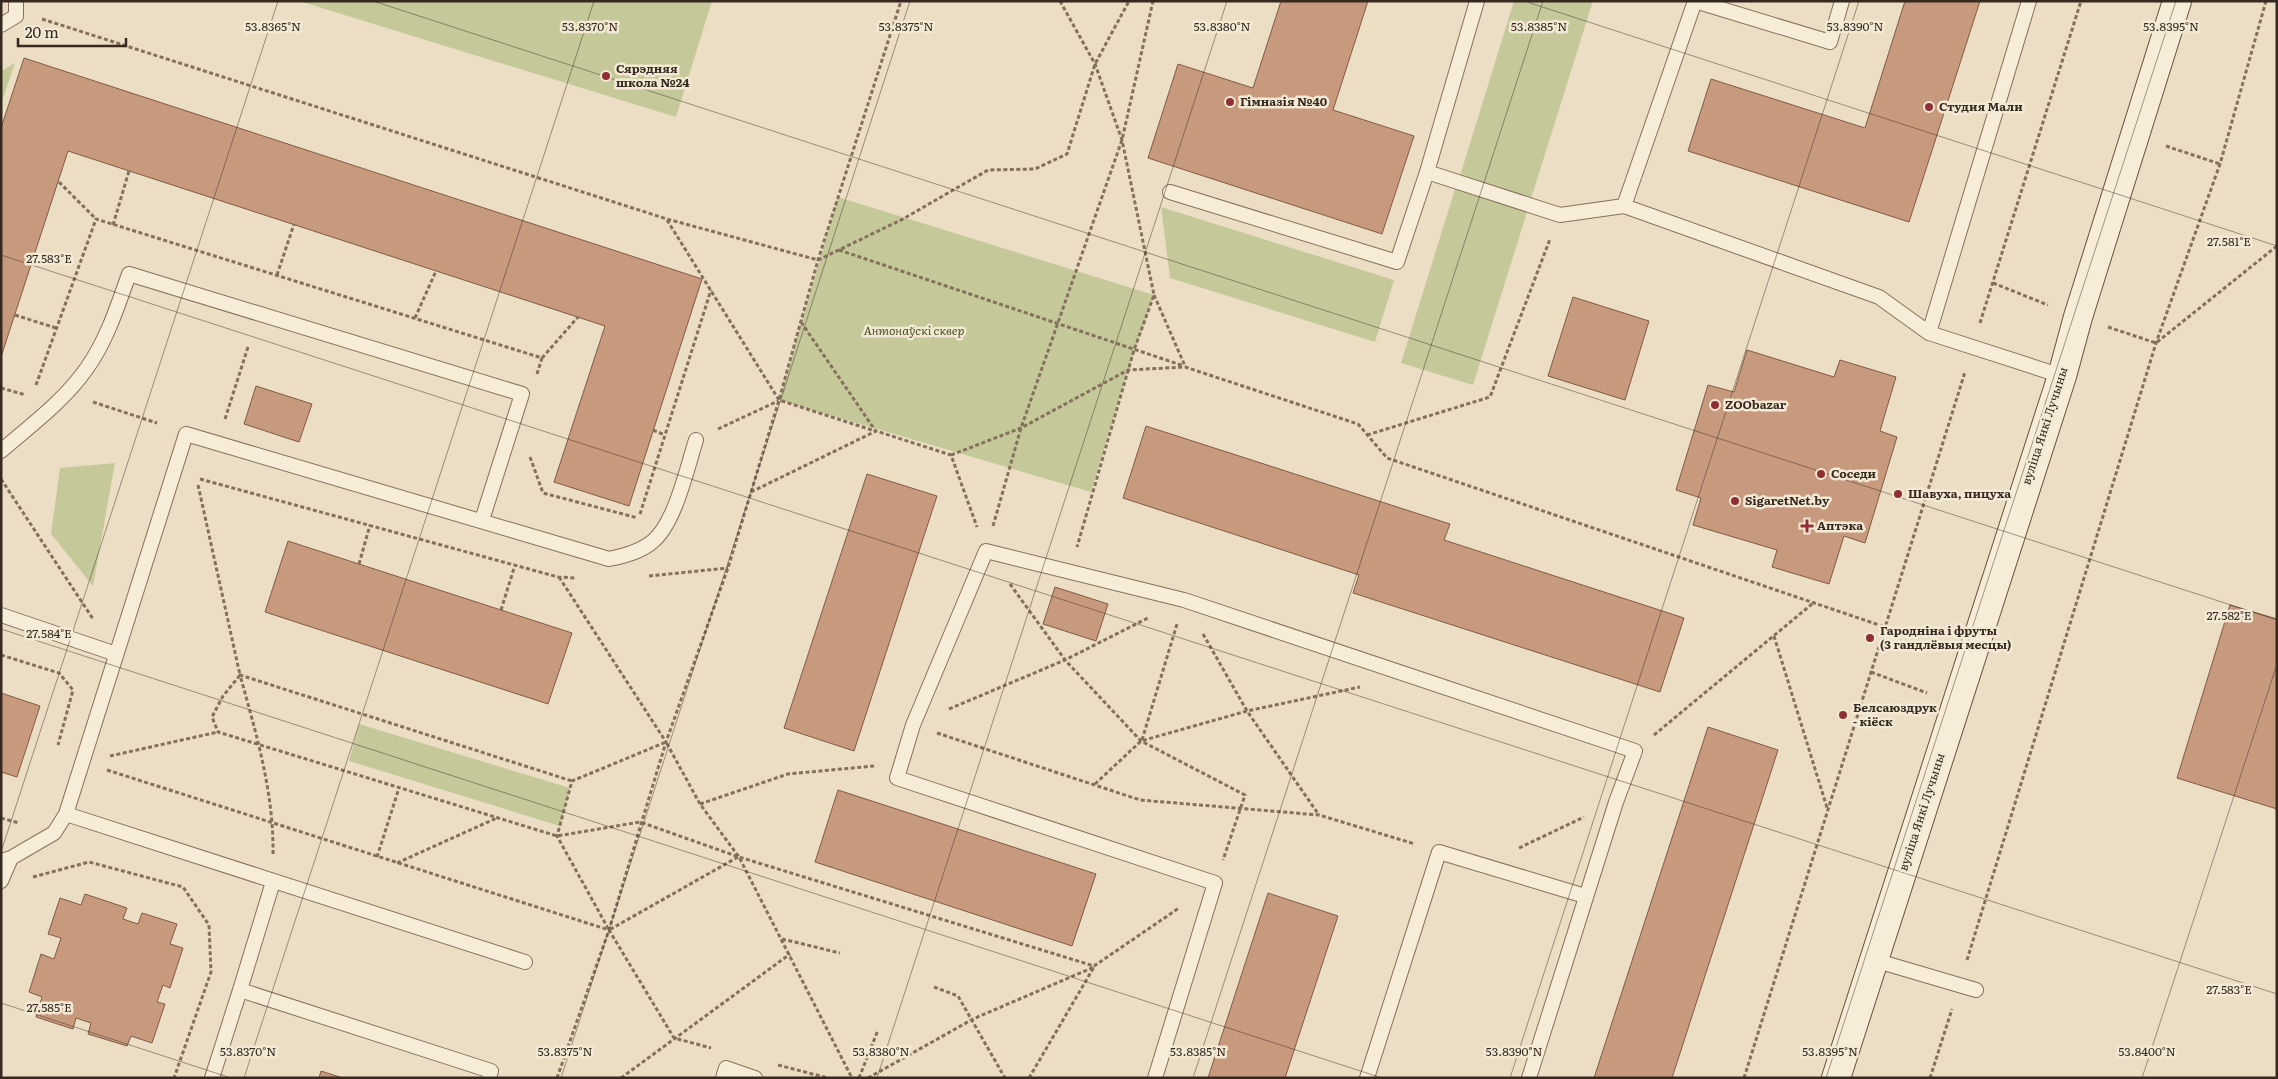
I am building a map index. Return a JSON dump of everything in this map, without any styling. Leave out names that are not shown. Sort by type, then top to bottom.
[{"type":"main road","name":"вуліца Янкі Лучыны","points":[[1836,1078],[2062,376],[2078,316],[2177,1]]},
{"type":"lane","points":[[1,25],[16,16],[16,1]]},
{"type":"lane","points":[[1170,192],[1397,262],[1427,172],[1477,1]]},
{"type":"lane","points":[[1624,206],[1695,1],[1830,42],[1842,1]]},
{"type":"lane","points":[[1929,333],[2029,1]]},
{"type":"lane","points":[[1427,172],[1560,215],[1624,206],[1878,297],[1929,333],[2062,376]]},
{"type":"lane","points":[[1,450],[55,405],[88,368],[114,316],[129,274],[522,394],[482,520]]},
{"type":"lane","points":[[1,881],[6,859],[54,833],[66,814],[186,434],[609,559],[629,554],[652,542],[669,523],[696,440]]},
{"type":"lane","points":[[1156,1078],[1215,883],[897,778],[913,724],[986,551],[1184,600],[1635,752],[1616,802],[1585,896],[1528,1078]]},
{"type":"lane","points":[[1,615],[116,654]]},
{"type":"lane","points":[[66,814],[525,962]]},
{"type":"lane","points":[[1367,1078],[1439,852],[1585,896]]},
{"type":"lane","points":[[212,1078],[273,882]]},
{"type":"lane","points":[[1874,960],[1976,990]]},
{"type":"lane","points":[[240,990],[491,1071],[489,1078]]},
{"type":"lane","points":[[723,1078],[726,1068],[755,1078]]},
{"type":"path","points":[[557,1078],[609,930],[640,822],[666,742],[728,568],[779,400],[818,260],[901,1]]},
{"type":"path","points":[[1060,1],[1096,64],[1122,140],[1154,295],[1185,367]]},
{"type":"path","points":[[34,16],[667,219],[818,260],[903,219],[988,170],[1035,170],[1067,154],[1096,64],[1129,1]]},
{"type":"path","points":[[986,551],[1021,428],[1122,140],[1153,1]]},
{"type":"path","points":[[1744,1078],[2081,1]]},
{"type":"path","points":[[1930,1078],[2156,343],[2220,164],[2266,1]]},
{"type":"path","points":[[2135,135],[2220,164]]},
{"type":"path","points":[[113,225],[130,171]]},
{"type":"path","points":[[60,182],[96,219]]},
{"type":"path","points":[[1367,435],[1490,397],[1560,215]]},
{"type":"path","points":[[667,219],[779,400],[951,454],[1021,428],[1128,370],[1185,367]]},
{"type":"path","points":[[276,275],[294,224]]},
{"type":"path","points":[[2156,343],[2277,246]]},
{"type":"path","points":[[838,250],[1358,424],[1387,458],[1812,604],[1885,627]]},
{"type":"path","points":[[415,318],[436,271]]},
{"type":"path","points":[[631,522],[638,518],[711,290]]},
{"type":"path","points":[[1070,572],[1091,492],[1134,350],[1154,295]]},
{"type":"path","points":[[15,315],[56,328]]},
{"type":"path","points":[[542,358],[578,317]]},
{"type":"path","points":[[801,321],[876,431]]},
{"type":"path","points":[[218,443],[248,347]]},
{"type":"path","points":[[696,440],[779,400]]},
{"type":"path","points":[[88,401],[157,423]]},
{"type":"path","points":[[653,430],[665,435]]},
{"type":"path","points":[[751,492],[876,431]]},
{"type":"path","points":[[526,448],[543,493],[638,518]]},
{"type":"path","points":[[868,1078],[973,1019],[1094,966],[1215,883],[1245,794],[1142,740],[1065,660],[986,551],[951,454]]},
{"type":"path","points":[[273,882],[274,825],[259,744],[240,675],[196,478],[558,577],[584,578]]},
{"type":"path","points":[[1,479],[116,654]]},
{"type":"path","points":[[359,564],[370,525]]},
{"type":"path","points":[[501,610],[515,565]]},
{"type":"path","points":[[639,576],[728,568]]},
{"type":"path","points":[[558,577],[666,742],[700,804],[739,857],[852,1078]]},
{"type":"path","points":[[913,724],[1065,660],[1184,600]]},
{"type":"path","points":[[1184,600],[1247,711],[1319,815]]},
{"type":"path","points":[[1142,740],[1184,600]]},
{"type":"path","points":[[1635,752],[1812,604]]},
{"type":"path","points":[[1774,636],[1828,811]]},
{"type":"path","points":[[1,655],[60,673],[73,690],[57,749]]},
{"type":"path","points":[[1871,672],[1956,704]]},
{"type":"path","points":[[240,675],[572,781],[666,742]]},
{"type":"path","points":[[218,732],[212,717],[223,696],[240,675]]},
{"type":"path","points":[[1094,784],[1142,740],[1247,711],[1361,686]]},
{"type":"path","points":[[913,724],[1140,800],[1319,815],[1439,852]]},
{"type":"path","points":[[83,762],[218,732],[557,836],[640,822],[739,857],[1094,966]]},
{"type":"path","points":[[83,762],[274,825],[609,930],[739,857]]},
{"type":"path","points":[[700,804],[788,774],[901,764]]},
{"type":"path","points":[[572,781],[557,836],[609,930],[674,1038],[712,1048]]},
{"type":"path","points":[[377,857],[399,788]]},
{"type":"path","points":[[1484,865],[1616,802]]},
{"type":"path","points":[[397,863],[499,817]]},
{"type":"path","points":[[17,827],[25,824]]},
{"type":"path","points":[[28,879],[89,862],[183,887],[209,926],[211,972],[174,1078]]},
{"type":"path","points":[[782,939],[840,953]]},
{"type":"path","points":[[622,1078],[790,954]]},
{"type":"path","points":[[1029,1078],[1094,966]]},
{"type":"path","points":[[934,987],[958,996],[973,1019],[1005,1078]]},
{"type":"path","points":[[859,1078],[878,1030]]},
{"type":"path","points":[[770,1063],[828,1078]]},
{"type":"green space","points":[[299,1],[712,1],[676,117]]},
{"type":"green space","points":[[1514,1],[1593,1],[1530,202],[1459,179]]},
{"type":"green space","points":[[15,63],[1,104],[1,71]]},
{"type":"green space","points":[[1456,186],[1528,209],[1473,385],[1401,363]]},
{"type":"green space","name":"Антонаўскі сквер","points":[[838,197],[1154,295],[1128,370],[1091,492],[779,400]]},
{"type":"green space","points":[[1161,207],[1394,280],[1375,342],[1170,278]]},
{"type":"green space","points":[[115,463],[93,586],[51,534],[60,468]]},
{"type":"green space","points":[[359,724],[570,788],[560,826],[349,761]]},
{"type":"building","name":"Гімназія №40","points":[[1281,1],[1368,1],[1333,110],[1414,136],[1382,234],[1148,158],[1178,64],[1253,88]]},
{"type":"building","points":[[1905,1],[1980,1],[1909,222],[1688,151],[1711,79],[1865,128]]},
{"type":"building","points":[[24,58],[702,279],[629,506],[554,482],[605,326],[68,151],[1,357],[1,128]]},
{"type":"building","points":[[1573,297],[1649,321],[1625,400],[1548,376]]},
{"type":"building","points":[[1747,350],[1834,377],[1840,360],[1896,377],[1880,431],[1897,437],[1865,543],[1844,536],[1829,584],[1772,567],[1777,550],[1693,525],[1701,498],[1676,490],[1708,385],[1734,392]]},
{"type":"building","points":[[256,386],[312,404],[299,442],[244,424]]},
{"type":"building","points":[[1146,426],[1450,524],[1444,540],[1684,618],[1660,692],[1353,593],[1359,575],[1123,498]]},
{"type":"building","points":[[867,474],[937,496],[854,751],[784,728]]},
{"type":"building","points":[[288,541],[572,633],[548,704],[265,612]]},
{"type":"building","points":[[1055,587],[1108,604],[1096,641],[1043,624]]},
{"type":"building","points":[[2230,605],[2277,619],[2277,809],[2177,778]]},
{"type":"building","points":[[1,693],[40,706],[17,777],[1,772]]},
{"type":"building","points":[[1708,727],[1778,750],[1672,1078],[1594,1078]]},
{"type":"building","points":[[838,790],[1096,874],[1072,946],[815,862]]},
{"type":"building","points":[[1268,893],[1338,916],[1285,1078],[1208,1078]]},
{"type":"building","points":[[85,894],[127,908],[123,919],[138,924],[142,913],[177,924],[170,944],[183,948],[170,988],[163,985],[157,1002],[165,1004],[152,1043],[131,1036],[127,1046],[88,1034],[91,1023],[76,1018],[73,1029],[36,1017],[42,997],[29,992],[41,954],[54,959],[61,938],[48,934],[60,898],[81,905]]},
{"type":"building","points":[[321,1071],[343,1078],[319,1078]]},
{"type":"place","name":"Сярэдняя школа №24","points":[[606,76]]},
{"type":"place","name":"Гімназія №40","points":[[1230,102]]},
{"type":"place","name":"Студия Мали","points":[[1929,107]]},
{"type":"place","name":"ZOObazar","points":[[1715,405]]},
{"type":"place","name":"Соседи","points":[[1821,474]]},
{"type":"place","name":"Шавуха, пицуха","points":[[1898,494]]},
{"type":"place","name":"SigaretNet.by","points":[[1735,501]]},
{"type":"place","name":"Аптэка","points":[[1807,526]]},
{"type":"place","name":"Гародніна і фруты (3 гандлёвыя месцы)","points":[[1870,638]]},
{"type":"place","name":"Белсаюздрук - кіёск","points":[[1843,715]]}]
